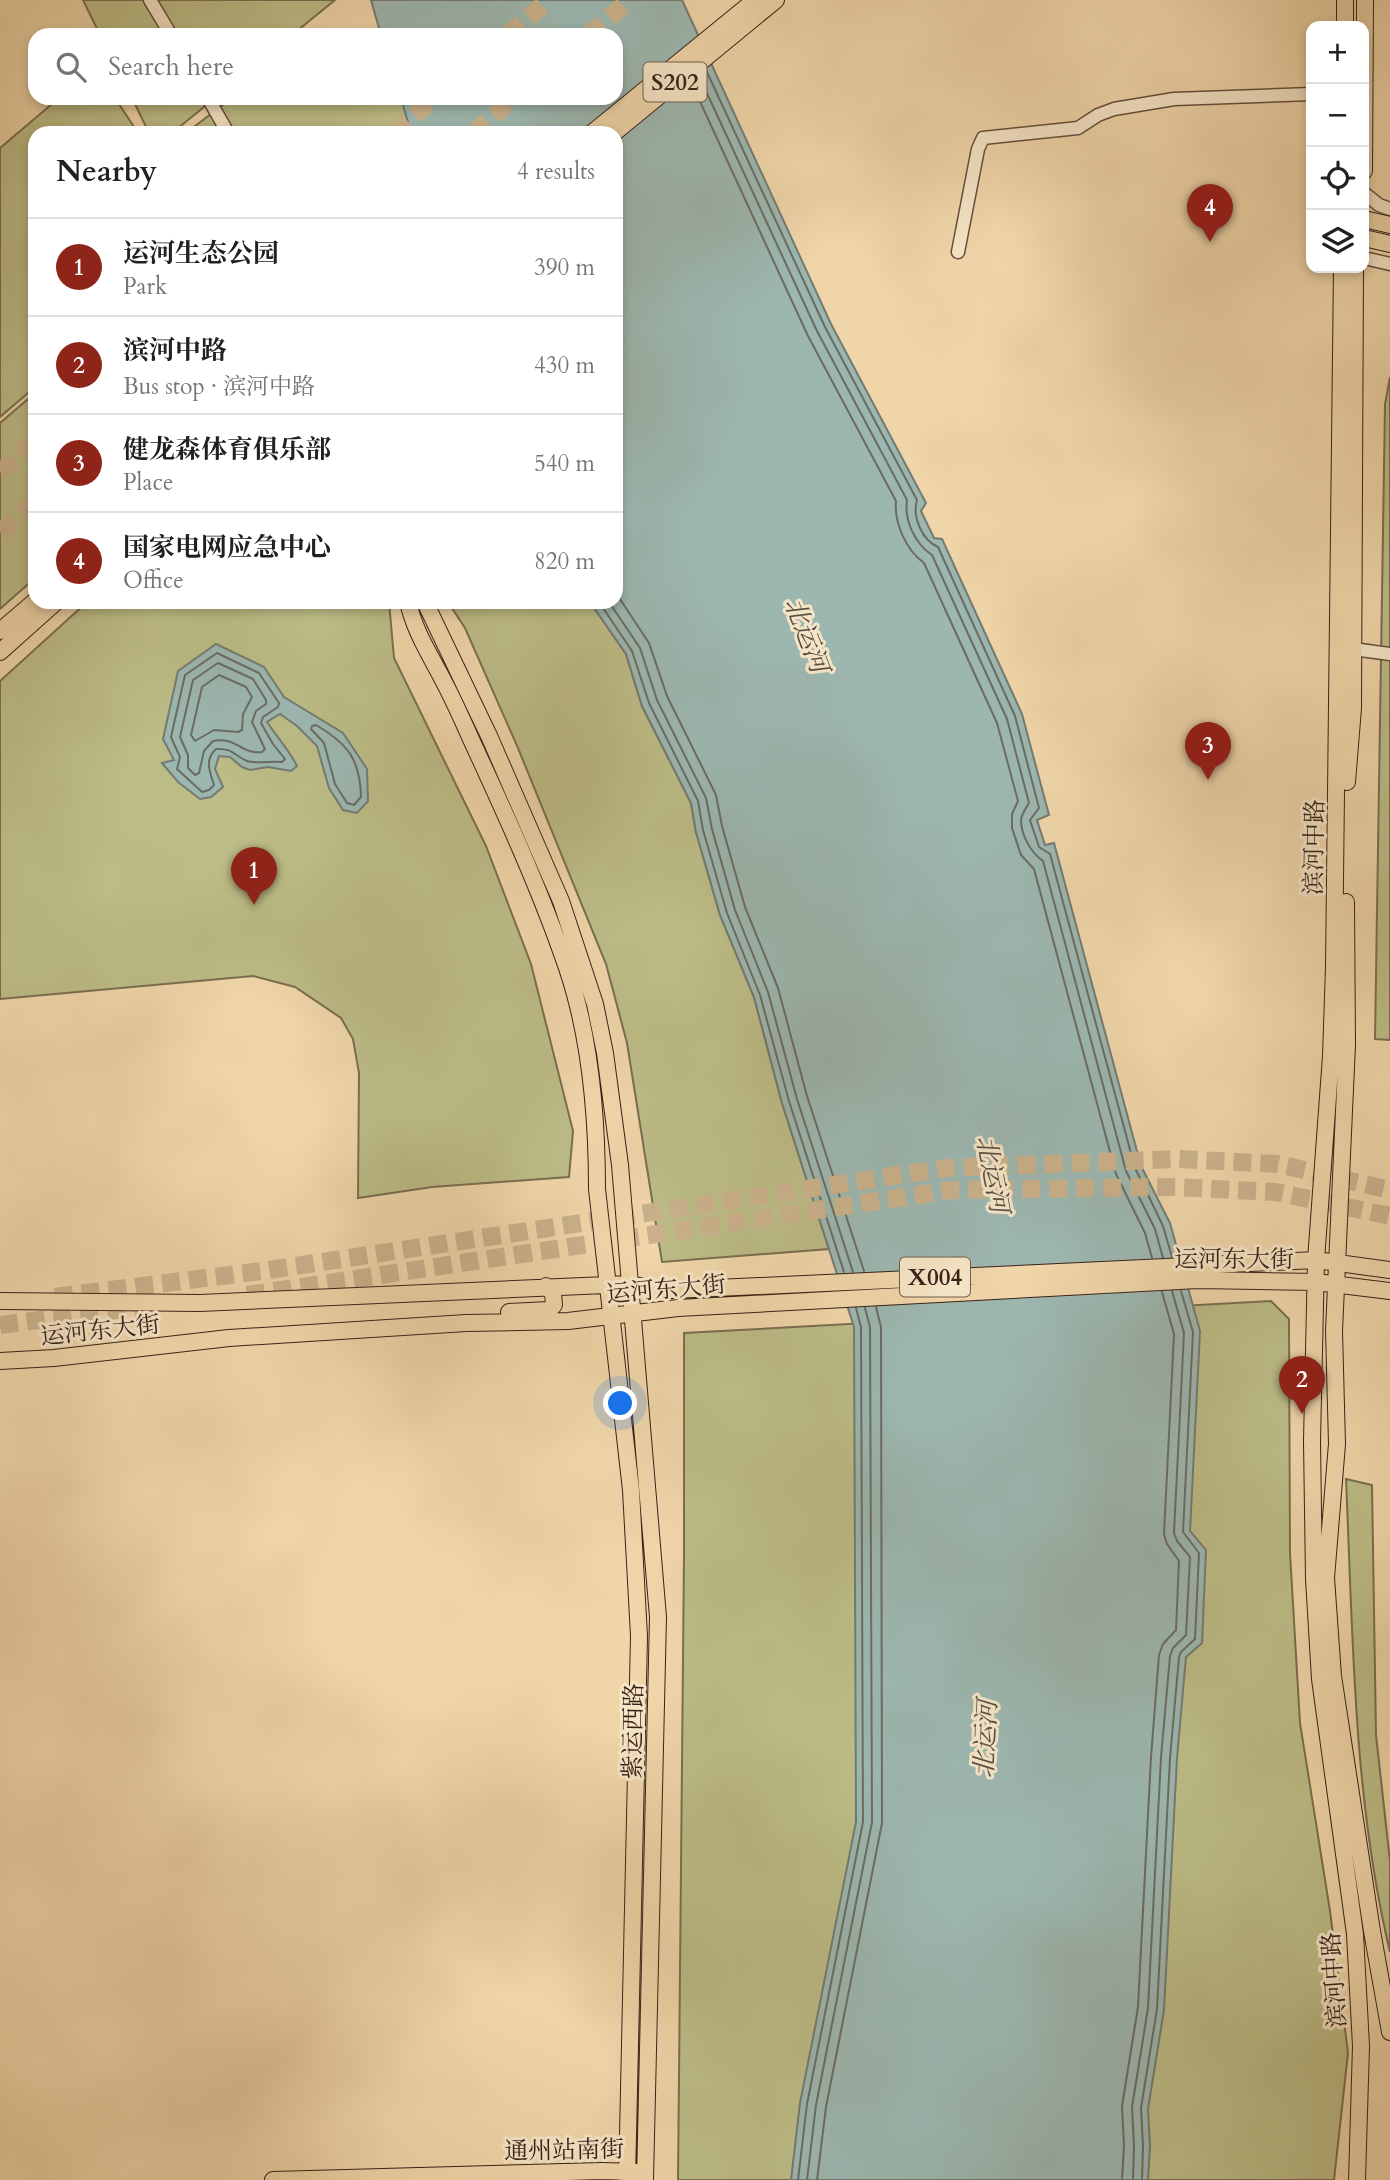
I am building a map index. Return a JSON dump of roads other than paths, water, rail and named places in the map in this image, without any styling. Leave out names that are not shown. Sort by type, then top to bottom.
[{"type":"main road","name":"S202","points":[[622,126],[734,27],[755,0]]},
{"type":"main road","name":"S202","points":[[601,126],[734,27],[776,0]]},
{"type":"main road","points":[[1345,0],[1345,21]]},
{"type":"main road","points":[[1364,147],[1365,0]]},
{"type":"main road","points":[[1369,220],[1390,225]]},
{"type":"main road","points":[[1369,239],[1390,244]]},
{"type":"main road","name":"滨河中路","points":[[1342,273],[1334,967],[1331,1056],[1316,1260],[1312,1441],[1314,1579],[1320,1679],[1355,1934],[1361,2046],[1357,2180]]},
{"type":"main road","name":"滨河中路","points":[[1355,273],[1353,708],[1345,808],[1347,1045],[1334,1343],[1337,1444],[1326,1578],[1334,1676],[1390,2032]]},
{"type":"main road","points":[[0,631],[28,607]]},
{"type":"main road","points":[[0,652],[49,609]]},
{"type":"main road","name":"紫运西路","points":[[410,609],[416,631],[446,684],[470,737],[535,886],[568,970],[589,1077],[597,1140],[597,1189],[631,1490],[639,1636],[627,2176]]},
{"type":"main road","name":"紫运西路","points":[[428,609],[490,738],[561,901],[595,1004],[605,1053],[620,1165],[658,1617],[645,2176]]},
{"type":"main road","name":"运河东大街","points":[[0,1361],[54,1358],[229,1338],[466,1323],[568,1321],[678,1308],[1197,1273],[1316,1260],[1390,1270]]},
{"type":"main road","name":"运河东大街","points":[[0,1301],[200,1303],[608,1284],[674,1290],[1197,1273],[1390,1291]]},
{"type":"main road","points":[[466,1323],[499,1313],[549,1310],[555,1299],[546,1286]]},
{"type":"main road","name":"通州站南街","points":[[273,2180],[645,2176]]},
{"type":"street","points":[[150,0],[167,28]]},
{"type":"street","points":[[958,251],[978,149],[983,138],[1078,128],[1098,115],[1114,109],[1174,99],[1306,94]]},
{"type":"street","points":[[212,105],[224,126]]},
{"type":"street","points":[[1369,197],[1390,209]]},
{"type":"street","points":[[1369,259],[1390,264]]},
{"type":"street","points":[[1353,649],[1390,654]]},
{"type":"water","name":"北运河","points":[[371,0],[682,0],[831,324],[926,503],[921,511],[934,538],[942,539],[1022,714],[1049,815],[1037,820],[1045,845],[1054,843],[1141,1166],[1170,1223],[1200,1331],[1190,1531],[1206,1550],[1202,1643],[1186,1657],[1177,1758],[1164,2010],[1148,2109],[1148,2180],[791,2180],[800,2103],[856,1822],[854,1327],[782,1103],[754,997],[720,915],[696,832],[691,803],[642,706],[626,654],[595,609],[623,609],[623,126],[409,126],[403,105],[623,105],[623,28],[379,28]]},
{"type":"water","points":[[216,644],[264,667],[284,697],[343,733],[367,769],[368,801],[357,813],[343,810],[329,788],[317,746],[280,714],[267,722],[297,766],[291,771],[268,767],[250,770],[230,757],[219,756],[215,769],[223,787],[211,797],[200,799],[178,782],[162,763],[174,760],[163,739],[178,671]]},
{"type":"tunnel","points":[[516,28],[549,0]]},
{"type":"tunnel","points":[[597,28],[630,0]]},
{"type":"tunnel","points":[[402,126],[427,105]]},
{"type":"tunnel","points":[[481,126],[506,105]]},
{"type":"tunnel","points":[[0,472],[28,447]]},
{"type":"tunnel","points":[[0,532],[28,509]]},
{"type":"tunnel","points":[[55,1297],[269,1270],[946,1168],[1178,1159],[1278,1164],[1390,1190]]},
{"type":"tunnel","points":[[247,1295],[951,1190],[1176,1187],[1275,1192],[1390,1216]]},
{"type":"tunnel","points":[[0,1325],[142,1307]]},
{"type":"place","name":"国家电网应急中心","points":[[1210,242]]},
{"type":"place","name":"健龙森体育俱乐部","points":[[1208,780]]},
{"type":"place","name":"运河生态公园","points":[[254,905]]},
{"type":"place","name":"滨河中路","points":[[1302,1414]]}]
